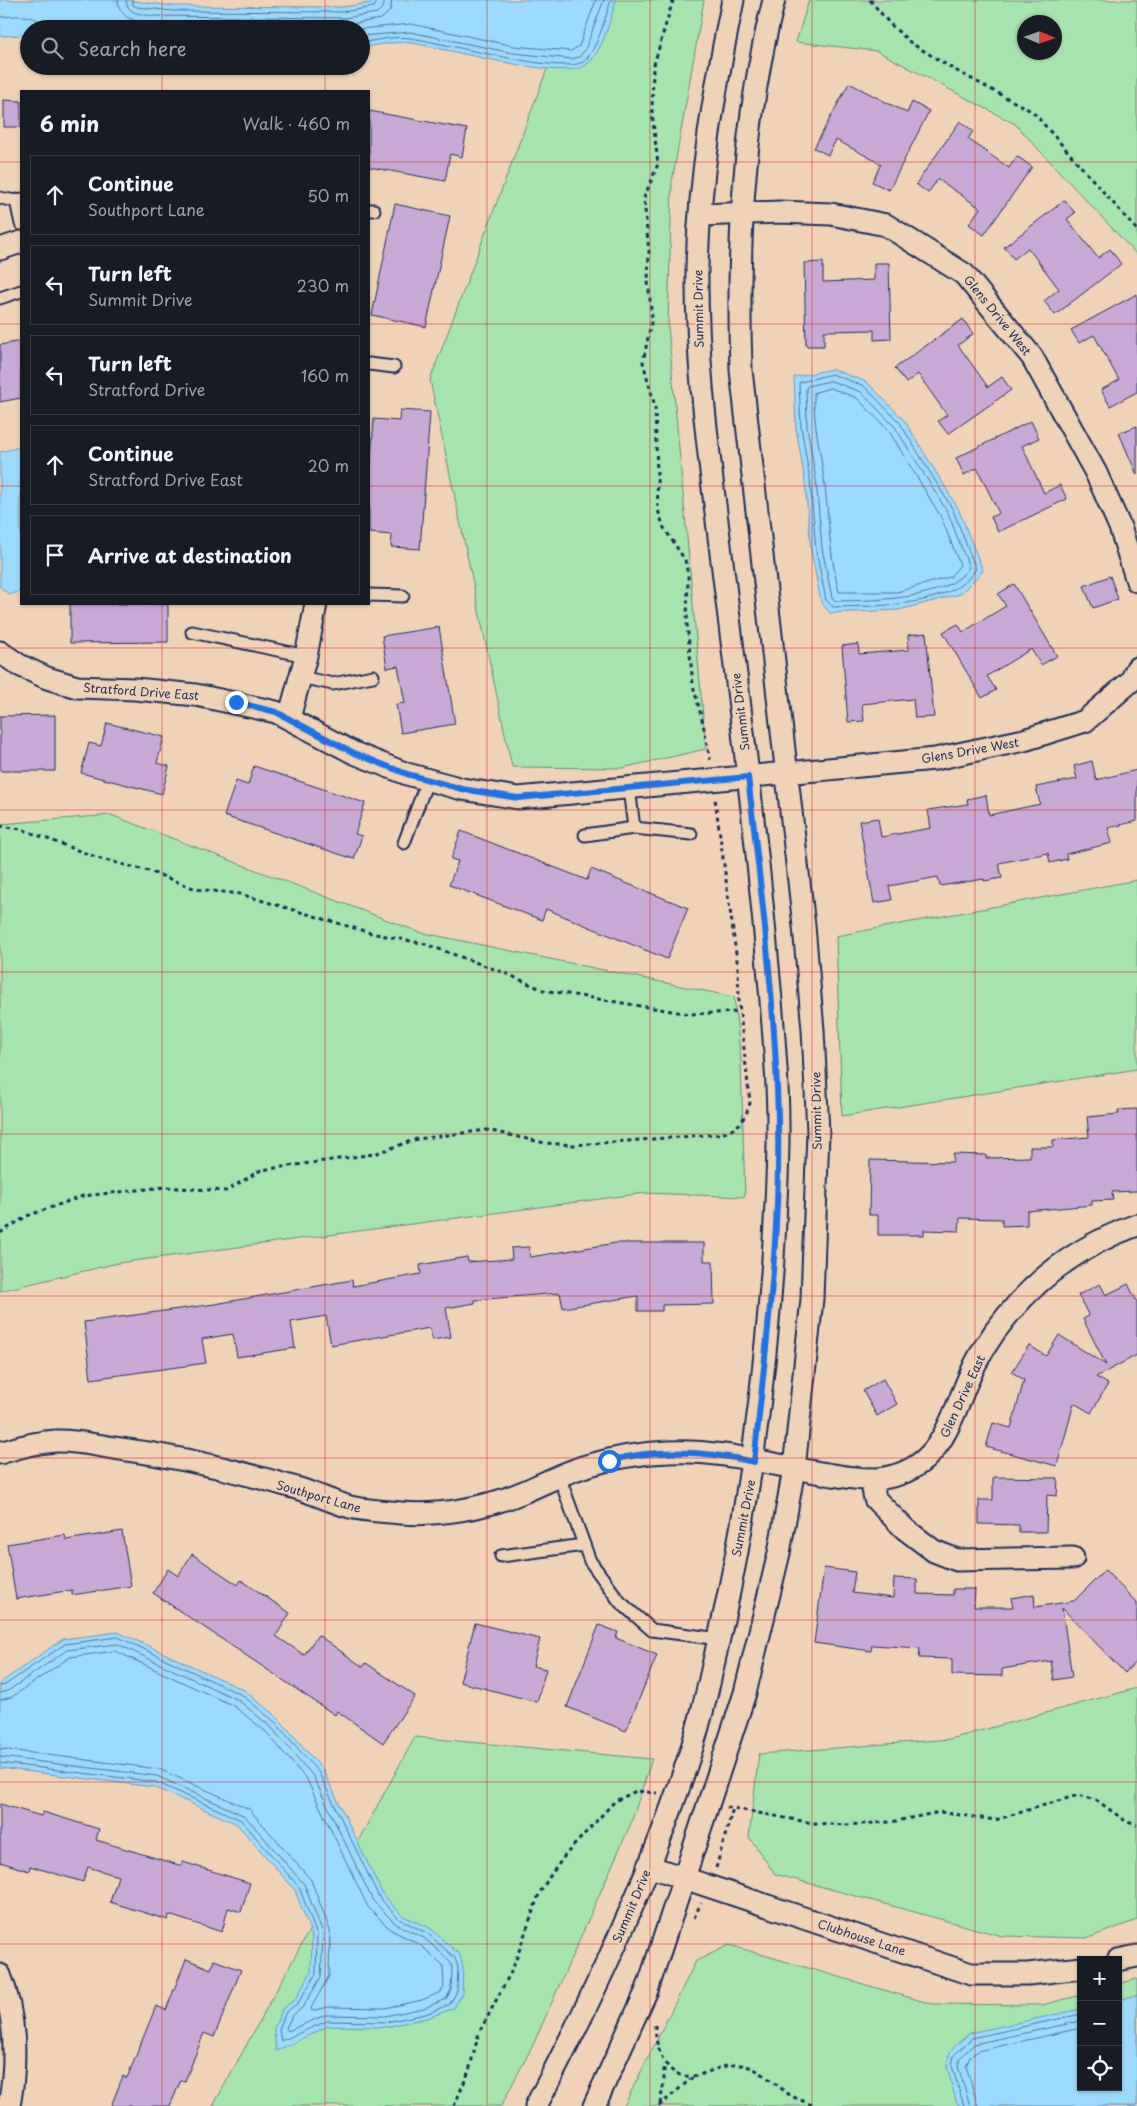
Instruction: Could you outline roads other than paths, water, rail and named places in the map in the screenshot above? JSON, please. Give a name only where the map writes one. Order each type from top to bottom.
[{"type":"street","name":"Summit Drive","points":[[536,2106],[580,2023],[648,1866],[690,1756],[719,1639],[754,1462],[767,1339],[777,1193],[777,1090],[762,900],[706,427],[698,343],[697,265],[705,164],[719,65],[732,0]]},
{"type":"street","name":"Summit Drive","points":[[594,2106],[647,1990],[710,1804],[745,1693],[779,1553],[794,1469],[812,1299],[818,1132],[813,1030],[806,945],[741,370],[738,287],[748,142],[760,56],[774,0]]},
{"type":"street","name":"Glens Drive West","points":[[701,215],[779,212],[831,214],[886,225],[964,274],[1032,357],[1096,472],[1120,527],[1137,581]]},
{"type":"street","points":[[0,249],[20,242]]},
{"type":"street","points":[[289,718],[306,656],[316,605]]},
{"type":"street","name":"Stratford Drive East","points":[[1,653],[47,678],[77,687],[135,689],[196,695],[276,712],[354,753],[428,780]]},
{"type":"street","name":"Glens Drive West","points":[[428,780],[462,789],[518,798],[935,759],[1024,740],[1085,721],[1131,680],[1137,668]]},
{"type":"street","name":"Glen Drive East","points":[[754,1462],[871,1480],[901,1474],[927,1457],[946,1435],[968,1378],[986,1346],[1006,1316],[1031,1289],[1058,1266],[1089,1246],[1137,1226]]},
{"type":"street","name":"Southport Lane","points":[[0,1453],[22,1446],[56,1441],[144,1452],[217,1467],[298,1489],[351,1507],[407,1514],[435,1513],[477,1507],[518,1495],[586,1466],[627,1456],[669,1452],[726,1456],[754,1462]]},
{"type":"street","points":[[871,1480],[875,1499],[905,1529],[934,1551],[957,1560],[1073,1558]]},
{"type":"street","name":"Clubhouse Lane","points":[[648,1866],[971,1974],[1028,1974],[1077,1968]]},
{"type":"street","points":[[1122,1959],[1137,1956]]},
{"type":"street","points":[[0,1975],[11,2015],[14,2050],[13,2085],[9,2106]]},
{"type":"lane","points":[[0,198],[18,200],[20,216]]},
{"type":"lane","points":[[0,298],[20,291]]},
{"type":"lane","points":[[370,364],[394,367]]},
{"type":"lane","points":[[370,595],[403,596]]},
{"type":"lane","points":[[192,632],[306,656]]},
{"type":"lane","points":[[300,677],[333,684],[373,676]]},
{"type":"lane","points":[[404,843],[428,780]]},
{"type":"lane","points":[[630,788],[634,828]]},
{"type":"lane","points":[[585,835],[634,828],[691,834]]},
{"type":"lane","points":[[559,1476],[590,1561],[620,1602],[652,1630],[719,1639]]},
{"type":"lane","points":[[501,1556],[584,1544]]},
{"type":"water","points":[[0,0],[126,0],[173,6],[342,7],[390,0],[616,0],[605,35],[597,52],[586,65],[574,69],[530,67],[411,43],[392,43],[370,47],[370,20],[20,20],[20,35],[0,36]]},
{"type":"water","points":[[832,369],[867,382],[904,420],[958,508],[983,571],[960,594],[899,610],[830,613],[821,602],[811,550],[805,481],[796,428],[794,377]]},
{"type":"water","points":[[20,447],[20,591],[10,595],[0,587],[0,452]]},
{"type":"water","points":[[118,1632],[244,1690],[279,1719],[323,1770],[383,1895],[403,1916],[430,1928],[460,1955],[463,1967],[462,1993],[454,2008],[427,2018],[386,2027],[328,2026],[276,2051],[274,2028],[283,2008],[295,2000],[311,1972],[312,1936],[295,1890],[237,1824],[154,1787],[0,1768],[0,1683],[63,1639]]},
{"type":"water","points":[[1137,1995],[1137,2106],[960,2106],[956,2101],[947,2066],[949,2054],[970,2033],[1077,2010],[1077,2091],[1122,2091],[1122,1999]]}]
